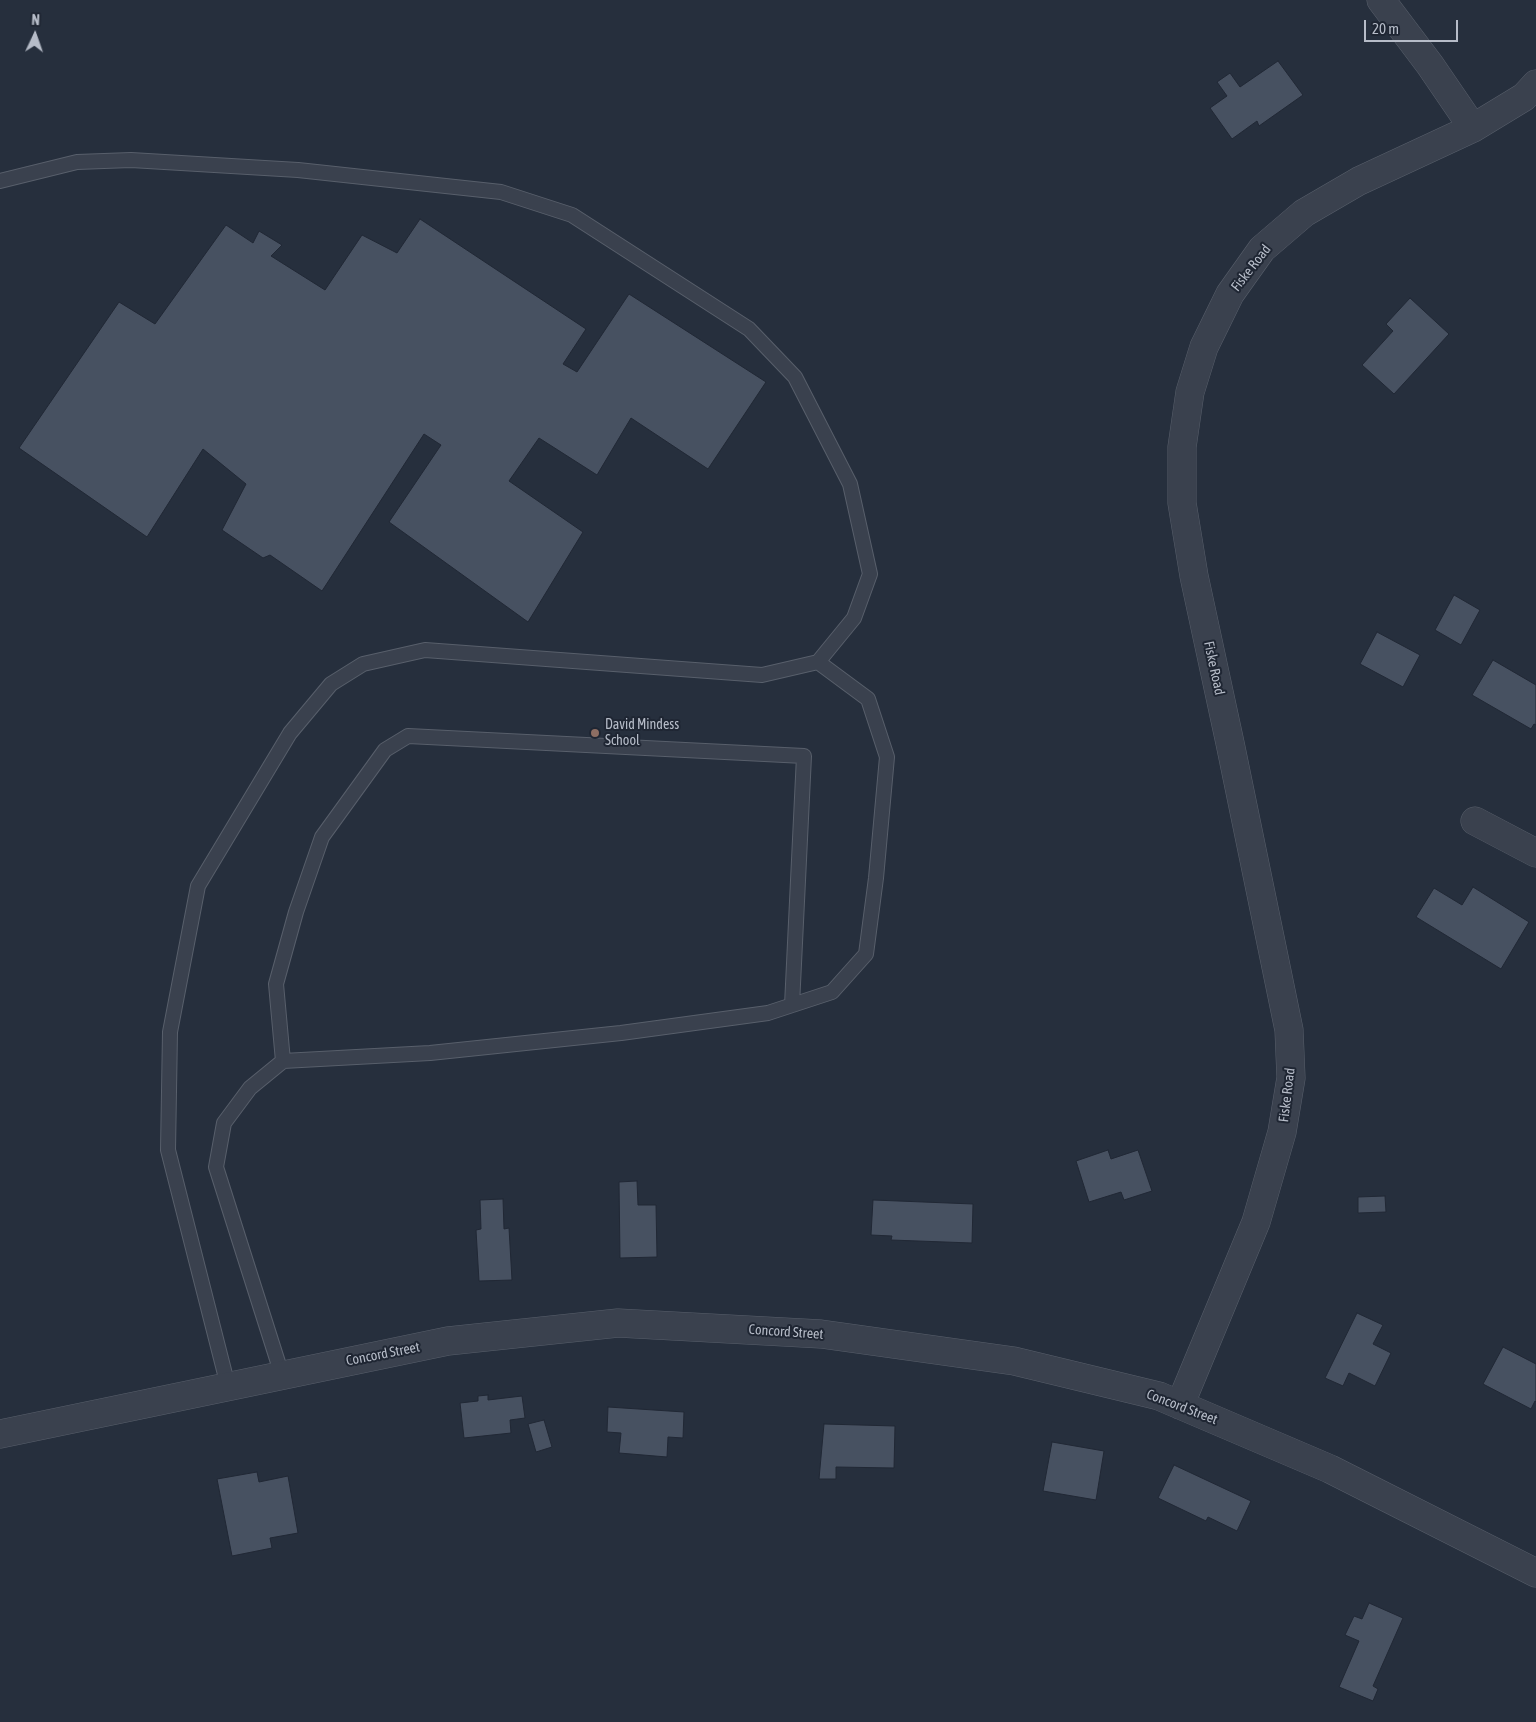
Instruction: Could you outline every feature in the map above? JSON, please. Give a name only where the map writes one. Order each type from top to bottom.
[{"type":"street","points":[[1380,0],[1430,65],[1473,128]]},
{"type":"street","name":"Fiske Road","points":[[1180,1405],[1256,1222],[1282,1132],[1291,1078],[1289,1030],[1194,576],[1182,503],[1182,447],[1190,392],[1204,348],[1230,294],[1262,249],[1304,213],[1359,181],[1473,128],[1524,97],[1536,84]]},
{"type":"street","points":[[1475,820],[1536,853]]},
{"type":"street","name":"Concord Street","points":[[0,1434],[448,1341],[618,1323],[821,1334],[1014,1361],[1160,1396],[1330,1469],[1536,1573]]},
{"type":"lane","points":[[0,181],[77,162],[130,160],[248,167],[298,170],[501,192],[572,215],[749,329],[795,377],[850,484],[870,574],[854,618],[818,662],[762,675],[425,650],[363,664],[331,684],[290,733],[198,886],[170,1032],[168,1150],[228,1386]]},
{"type":"lane","points":[[282,1374],[216,1167],[224,1123],[250,1088],[282,1061],[430,1053],[620,1033],[768,1013],[832,992],[866,954],[876,878],[887,757],[868,699],[818,662]]},
{"type":"lane","points":[[282,1061],[276,984],[296,912],[322,837],[385,750],[408,736],[804,756],[792,1005]]},
{"type":"building","points":[[1278,61],[1303,95],[1259,126],[1257,121],[1232,139],[1210,108],[1227,96],[1217,82],[1230,73],[1240,87]]},
{"type":"building","points":[[420,219],[586,329],[563,364],[577,372],[629,294],[766,382],[708,469],[631,418],[597,475],[539,438],[509,481],[583,532],[528,622],[389,522],[441,445],[424,434],[322,591],[270,555],[263,558],[222,530],[246,484],[203,449],[147,537],[19,448],[119,302],[155,324],[226,225],[253,243],[259,231],[282,245],[271,256],[325,290],[362,235],[397,253]]},
{"type":"building","points":[[1410,298],[1449,334],[1394,394],[1362,365],[1393,331],[1386,324]]},
{"type":"building","points":[[1454,595],[1480,610],[1461,645],[1435,630]]},
{"type":"building","points":[[1377,632],[1420,655],[1403,687],[1360,664]]},
{"type":"building","points":[[1493,660],[1536,685],[1536,725],[1534,724],[1531,729],[1472,695]]},
{"type":"building","points":[[1473,887],[1529,922],[1501,969],[1416,917],[1434,888],[1462,905]]},
{"type":"building","points":[[1108,1150],[1111,1159],[1138,1150],[1152,1191],[1124,1200],[1121,1192],[1089,1202],[1076,1161]]},
{"type":"building","points":[[637,1181],[638,1205],[656,1205],[657,1257],[620,1258],[619,1182]]},
{"type":"building","points":[[1385,1196],[1386,1212],[1358,1213],[1358,1197]]},
{"type":"building","points":[[503,1199],[504,1229],[509,1228],[512,1280],[479,1281],[476,1230],[481,1229],[480,1200]]},
{"type":"building","points":[[873,1200],[973,1204],[972,1243],[891,1240],[892,1236],[871,1235]]},
{"type":"building","points":[[1357,1313],[1383,1325],[1373,1344],[1391,1353],[1375,1386],[1349,1373],[1343,1386],[1325,1378]]},
{"type":"building","points":[[1503,1347],[1536,1364],[1536,1402],[1531,1409],[1483,1384]]},
{"type":"building","points":[[488,1395],[488,1400],[522,1396],[525,1418],[510,1420],[511,1433],[464,1438],[460,1403],[478,1401],[478,1396]]},
{"type":"building","points":[[608,1407],[684,1412],[683,1438],[668,1437],[667,1457],[619,1453],[621,1433],[607,1432]]},
{"type":"building","points":[[544,1420],[552,1447],[536,1452],[528,1424]]},
{"type":"building","points":[[824,1424],[895,1426],[894,1468],[836,1467],[836,1479],[819,1479]]},
{"type":"building","points":[[1052,1442],[1104,1451],[1096,1500],[1043,1491]]},
{"type":"building","points":[[1174,1465],[1251,1501],[1237,1531],[1208,1517],[1206,1521],[1158,1498]]},
{"type":"building","points":[[257,1472],[259,1482],[288,1476],[298,1533],[270,1538],[272,1548],[232,1556],[217,1479]]},
{"type":"building","points":[[1369,1603],[1403,1618],[1373,1686],[1378,1689],[1373,1701],[1339,1687],[1359,1641],[1345,1635],[1354,1616],[1362,1619]]},
{"type":"place","name":"David Mindess School","points":[[595,733]]}]
